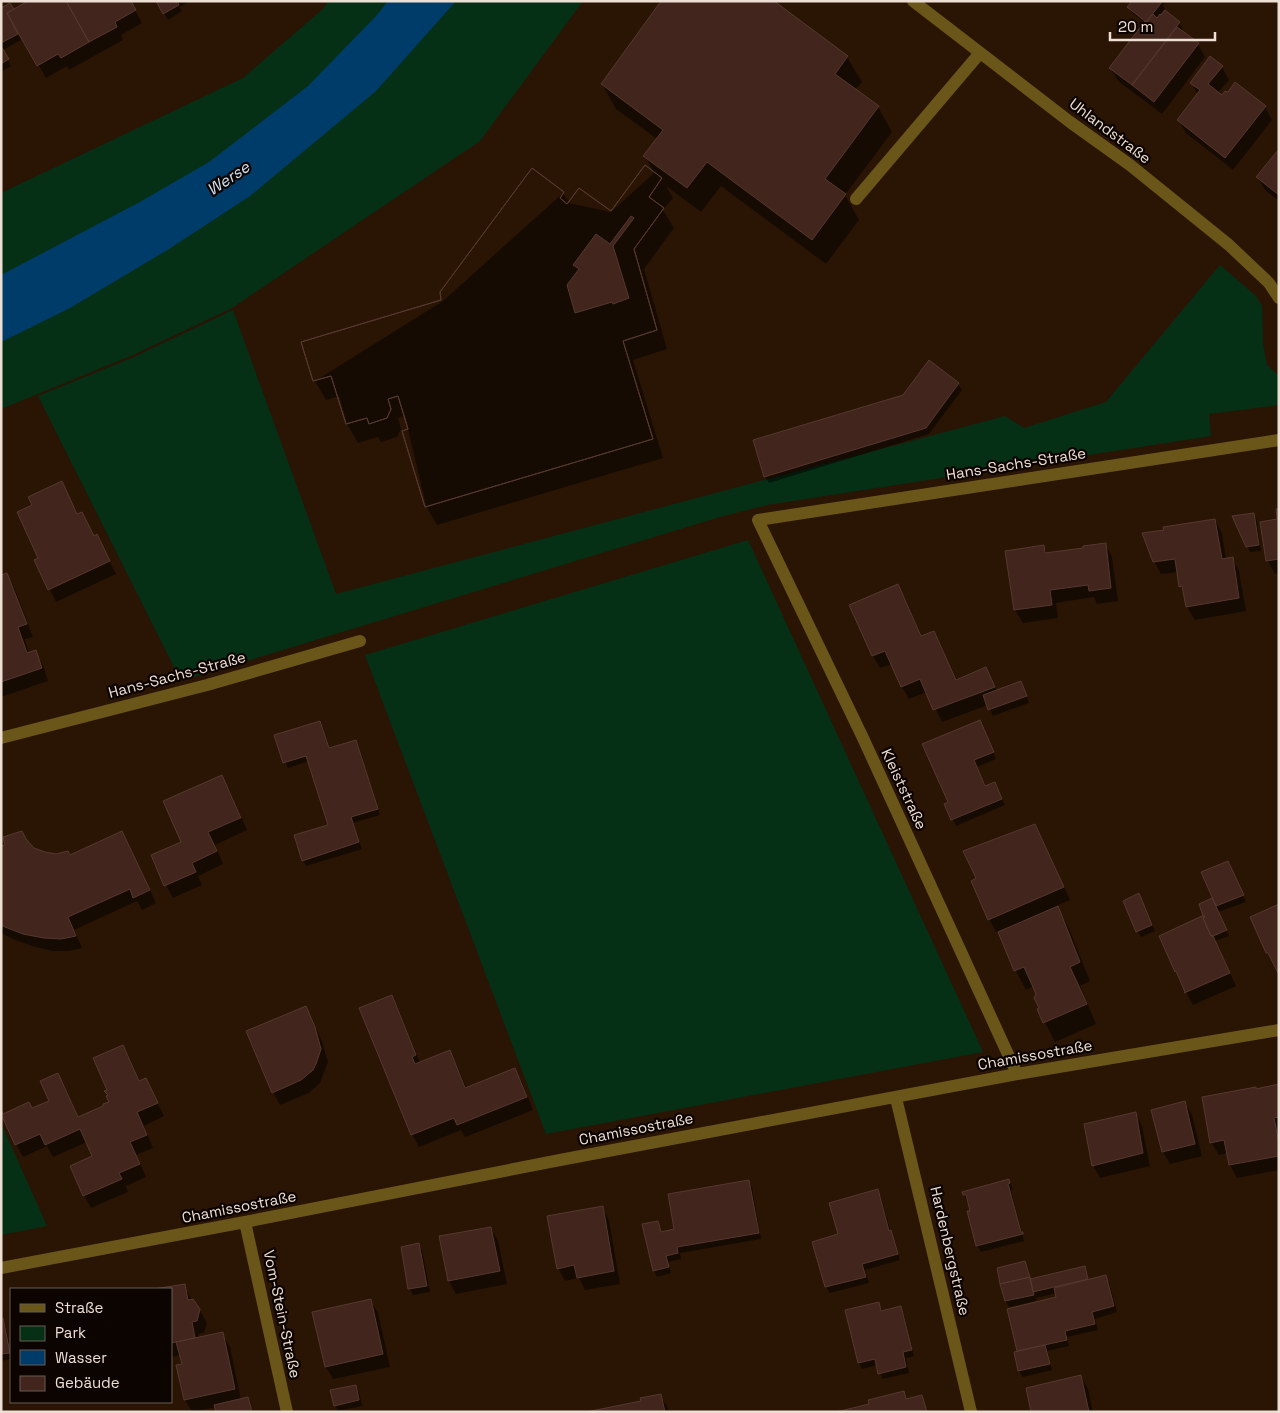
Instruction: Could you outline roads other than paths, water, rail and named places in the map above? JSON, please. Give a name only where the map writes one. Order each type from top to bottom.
[{"type":"street","name":"Uhlandstraße","points":[[913,1],[1070,122],[1130,165],[1229,245],[1269,283],[1279,298]]},
{"type":"street","points":[[856,200],[980,53]]},
{"type":"street","name":"Hans-Sachs-Straße","points":[[758,520],[1279,440]]},
{"type":"street","name":"Kleiststraße","points":[[758,520],[863,738],[1017,1074]]},
{"type":"street","name":"Hans-Sachs-Straße","points":[[1,738],[207,685],[360,641]]},
{"type":"street","name":"Chamissostraße","points":[[1,1268],[1017,1074],[1279,1030]]},
{"type":"street","name":"Hardenbergstraße","points":[[896,1098],[971,1412]]},
{"type":"street","name":"Vom-Stein-Straße","points":[[245,1222],[287,1412]]},
{"type":"water","name":"Werse","points":[[388,1],[456,1],[376,91],[250,196],[169,249],[70,308],[1,342],[1,275],[138,203],[209,162],[308,86],[377,15]]}]
